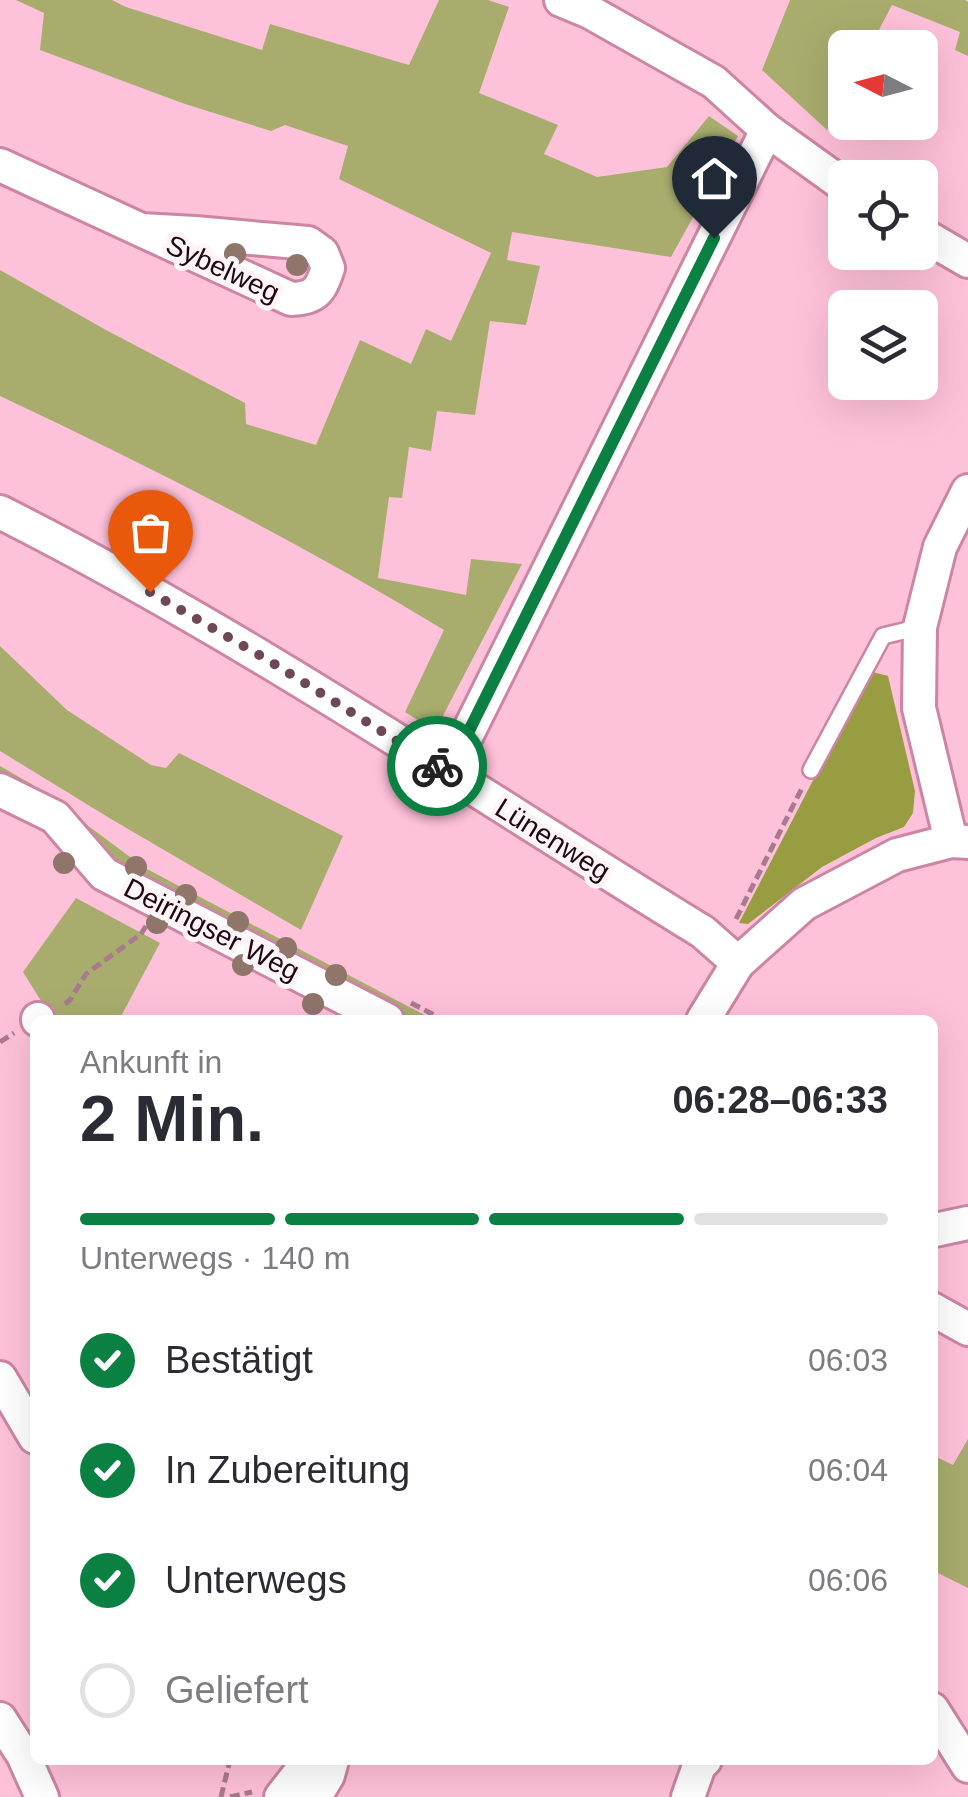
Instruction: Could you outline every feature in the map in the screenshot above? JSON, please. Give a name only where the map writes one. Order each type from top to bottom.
[{"type":"street","points":[[562,0],[714,82],[768,130],[828,174]]},
{"type":"street","points":[[448,773],[768,130]]},
{"type":"street","name":"Sybelweg","points":[[0,165],[291,300],[308,298],[321,288],[328,268],[322,254],[308,243],[141,230]]},
{"type":"street","points":[[938,244],[968,261]]},
{"type":"street","points":[[707,1015],[738,962],[804,904],[897,854],[959,842],[919,708],[920,627],[940,548],[968,491]]},
{"type":"street","name":"Lünenweg","points":[[0,512],[91,558],[268,660],[703,932],[738,962]]},
{"type":"street","name":"Deiringser Weg","points":[[0,790],[54,818],[104,874],[377,1015]]},
{"type":"street","points":[[938,1229],[968,1223]]},
{"type":"street","points":[[938,1312],[968,1329]]},
{"type":"street","points":[[0,1378],[30,1429]]},
{"type":"street","points":[[938,1718],[968,1766]]},
{"type":"street","points":[[0,1719],[24,1755],[42,1797]]},
{"type":"street","points":[[281,1797],[306,1765]]},
{"type":"street","points":[[315,1797],[331,1765]]},
{"type":"street","points":[[688,1797],[701,1765]]},
{"type":"lane","points":[[811,770],[883,636],[920,627]]},
{"type":"path","points":[[738,962],[736,917],[811,770]]},
{"type":"path","points":[[46,1015],[70,1000],[86,974],[140,934],[166,905]]},
{"type":"path","points":[[220,1797],[229,1765]]},
{"type":"green space","points":[[16,0],[112,0],[262,50],[270,24],[409,65],[439,0],[488,0],[509,7],[479,93],[558,125],[544,154],[597,177],[667,167],[709,116],[738,136],[671,257],[512,232],[507,260],[540,266],[526,325],[490,321],[475,415],[437,411],[431,451],[409,447],[402,498],[389,497],[378,578],[466,595],[471,559],[522,564],[435,731],[405,712],[444,630],[225,507],[0,396],[0,270],[245,403],[246,424],[316,445],[360,340],[411,364],[426,329],[451,341],[491,253],[339,179],[348,146],[285,125],[271,131],[182,103],[40,50],[44,13]]},
{"type":"green space","points":[[790,0],[968,2],[968,56],[955,50],[960,32],[892,5],[879,30],[828,30],[827,130],[762,70]]},
{"type":"green space","points":[[0,646],[67,710],[151,765],[166,768],[179,753],[343,836],[301,930],[0,751]]},
{"type":"green space","points":[[873,672],[888,676],[915,791],[913,813],[904,827],[822,867],[748,924],[739,923],[864,682]]},
{"type":"green space","points":[[0,766],[33,785],[145,868],[424,1015],[404,1015],[160,886],[104,853],[36,792],[0,773]]},
{"type":"green space","points":[[76,898],[160,943],[122,1015],[50,1015],[23,972]]},
{"type":"green space","points":[[968,1439],[968,1588],[938,1573],[938,1458],[953,1465]]},
{"type":"way so far","points":[[150,592],[268,660],[437,766]]},
{"type":"route","points":[[437,766],[448,773],[714,238]]}]
